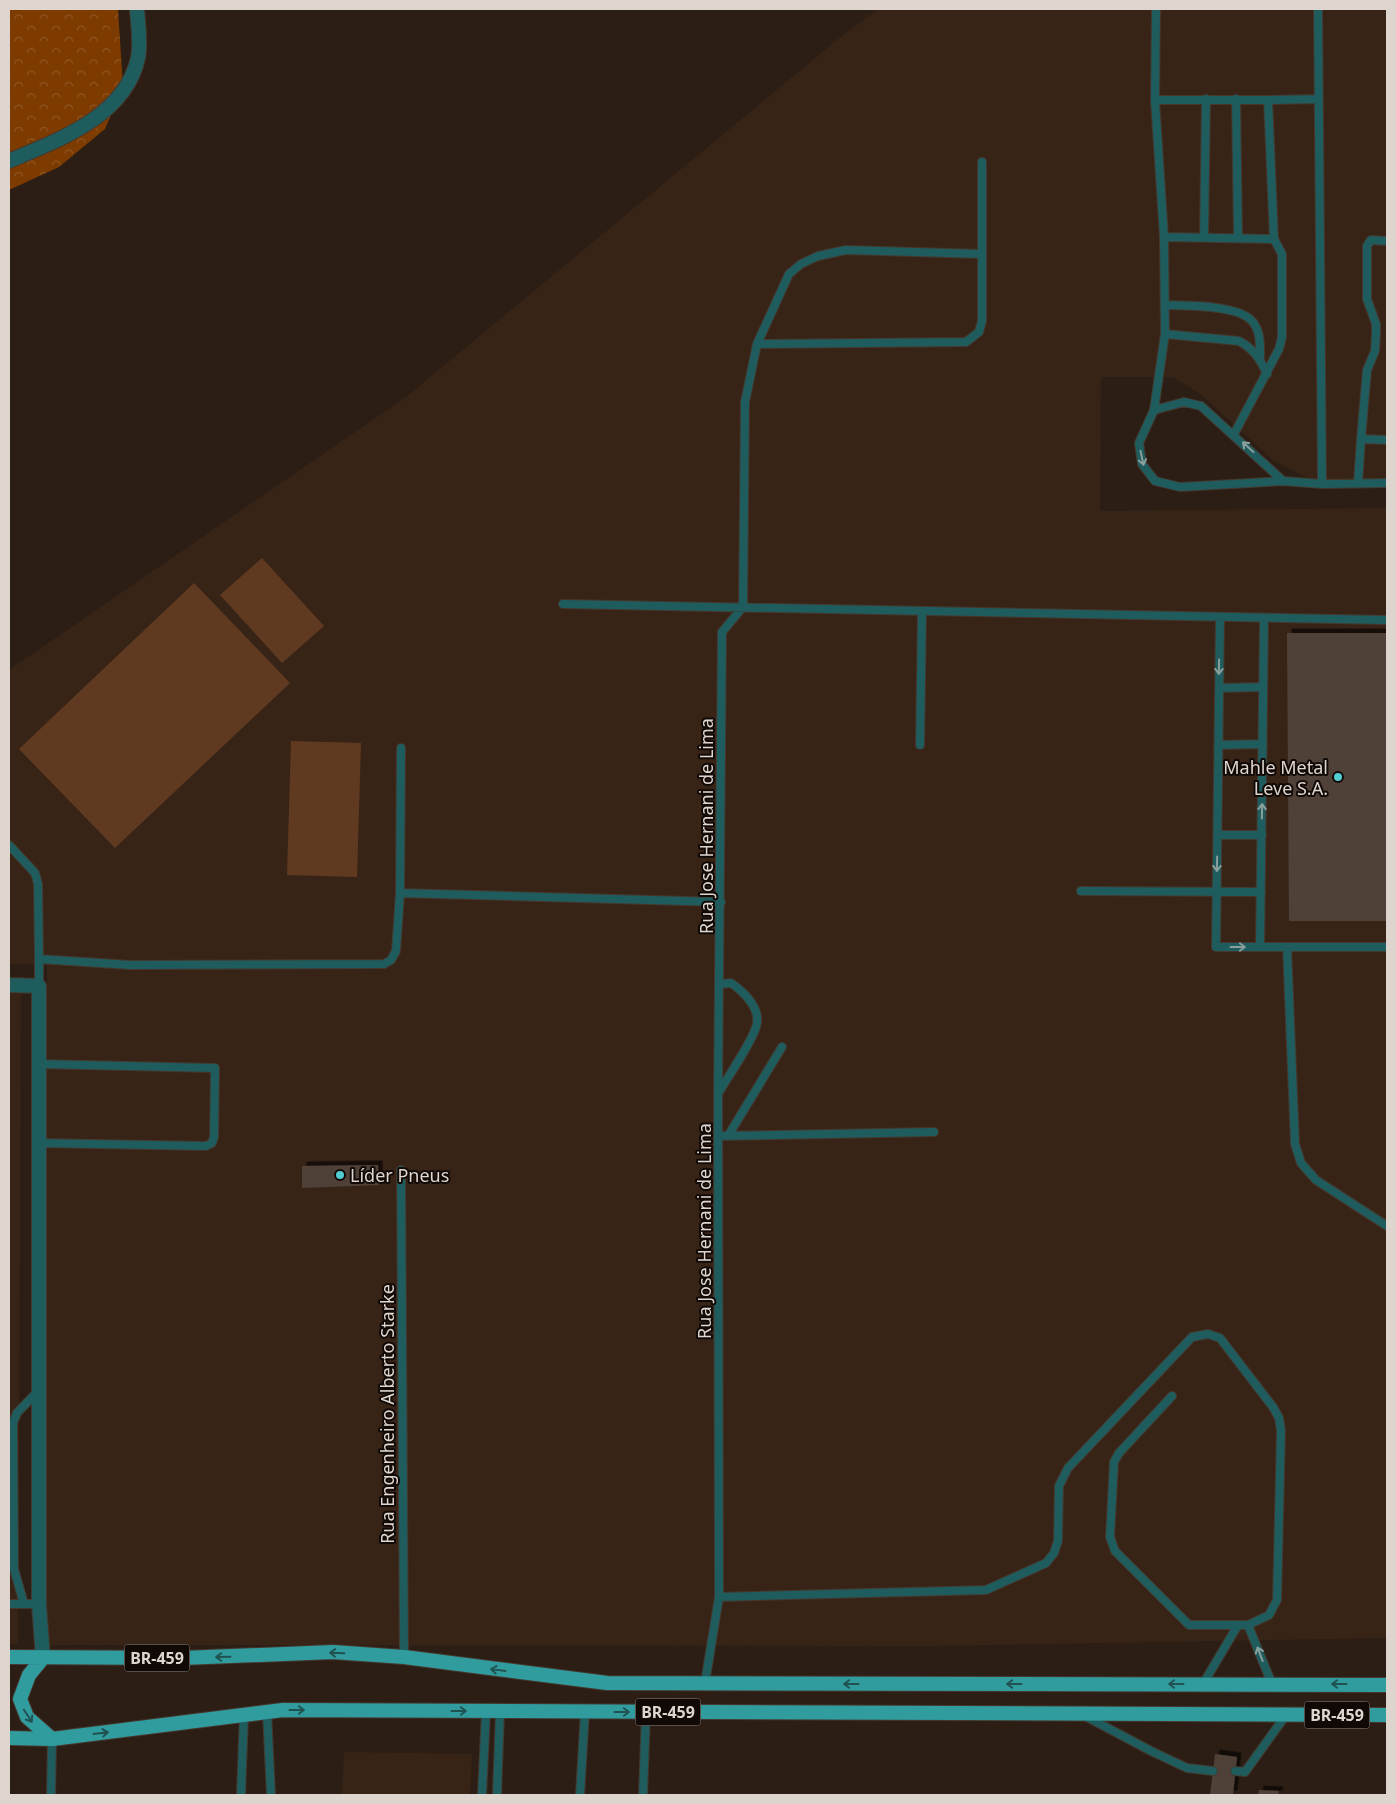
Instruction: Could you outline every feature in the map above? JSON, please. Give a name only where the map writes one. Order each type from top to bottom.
[{"type":"highway","name":"BR-459","points":[[9,1657],[182,1658],[333,1652],[404,1657],[599,1682],[1387,1684]]},
{"type":"highway","points":[[43,1658],[29,1675],[20,1699],[27,1717],[52,1740]]},
{"type":"highway","name":"BR-459","points":[[9,1738],[52,1740],[267,1712],[585,1711],[1387,1715]]},
{"type":"street","points":[[9,161],[61,139],[107,109],[129,85],[138,57],[137,9]]},
{"type":"street","points":[[9,985],[39,986],[39,1604],[43,1658]]},
{"type":"lane","points":[[1156,9],[1155,100],[1167,305],[1165,334],[1154,410],[1139,443],[1142,464],[1155,481],[1180,487],[1283,480],[1322,484],[1387,483]]},
{"type":"lane","points":[[1318,9],[1322,484]]},
{"type":"lane","points":[[1204,237],[1206,99]]},
{"type":"lane","points":[[1155,100],[1318,99]]},
{"type":"lane","points":[[1236,100],[1238,238]]},
{"type":"lane","points":[[1234,434],[1280,349],[1282,337],[1282,254],[1274,239],[1268,100]]},
{"type":"lane","points":[[757,344],[966,342],[980,332],[982,321],[982,162]]},
{"type":"lane","points":[[1164,237],[1274,239]]},
{"type":"lane","points":[[1358,483],[1367,370],[1374,351],[1376,333],[1376,324],[1367,300],[1367,246],[1371,240],[1387,241]]},
{"type":"lane","points":[[743,607],[745,402],[757,344],[789,274],[801,264],[818,256],[846,250],[982,254]]},
{"type":"lane","points":[[1167,305],[1238,312],[1252,320],[1258,332],[1261,342],[1260,357]]},
{"type":"lane","points":[[1165,334],[1239,341],[1250,347],[1260,357],[1267,374]]},
{"type":"lane","points":[[1154,410],[1184,402],[1200,406],[1234,434],[1283,480]]},
{"type":"lane","points":[[1361,439],[1387,440]]},
{"type":"lane","points":[[563,604],[743,607],[922,613],[1387,620]]},
{"type":"lane","name":"Rua Jose Hernani de Lima","points":[[705,1683],[719,1597],[718,1094],[722,632],[743,607]]},
{"type":"lane","points":[[920,745],[922,613]]},
{"type":"lane","points":[[1220,618],[1216,947],[1387,948]]},
{"type":"lane","points":[[1260,947],[1264,619]]},
{"type":"lane","points":[[1219,688],[1264,687]]},
{"type":"lane","points":[[1218,745],[1263,744]]},
{"type":"lane","points":[[39,959],[130,965],[384,964],[391,960],[396,951],[400,893],[401,748]]},
{"type":"lane","points":[[1218,835],[1262,835]]},
{"type":"lane","points":[[9,845],[35,872],[38,884],[39,986]]},
{"type":"lane","points":[[1081,891],[1261,892]]},
{"type":"lane","points":[[400,893],[721,902]]},
{"type":"lane","points":[[1287,947],[1295,1144],[1301,1164],[1316,1180],[1387,1226]]},
{"type":"lane","points":[[718,1094],[757,1026],[754,1006],[744,992],[731,983],[720,984]]},
{"type":"lane","points":[[728,1136],[782,1047]]},
{"type":"lane","points":[[39,1064],[215,1068],[214,1137],[212,1143],[206,1146],[39,1143]]},
{"type":"lane","points":[[719,1136],[934,1132]]},
{"type":"lane","name":"Rua Engenheiro Alberto Starke","points":[[401,1170],[404,1657]]},
{"type":"lane","points":[[719,1597],[986,1590],[1046,1563],[1054,1553],[1058,1540],[1059,1486],[1068,1468],[1192,1337],[1208,1334],[1220,1338],[1274,1407],[1280,1418],[1277,1600],[1269,1615],[1248,1625],[1189,1625],[1115,1551],[1110,1537],[1114,1462],[1118,1453],[1172,1396]]},
{"type":"lane","points":[[24,1604],[14,1569],[13,1423],[16,1413],[40,1389]]},
{"type":"lane","points":[[9,1604],[39,1604]]},
{"type":"lane","points":[[1203,1684],[1238,1625]]},
{"type":"lane","points":[[1248,1625],[1272,1684]]},
{"type":"lane","points":[[482,1795],[486,1711]]},
{"type":"lane","points":[[497,1795],[500,1711]]},
{"type":"lane","points":[[580,1795],[585,1711]]},
{"type":"lane","points":[[267,1712],[271,1795]]},
{"type":"lane","points":[[643,1795],[646,1712]]},
{"type":"lane","points":[[241,1795],[244,1714]]},
{"type":"lane","points":[[1081,1714],[1151,1752],[1187,1768],[1213,1771]]},
{"type":"lane","points":[[1235,1772],[1245,1772],[1286,1715]]},
{"type":"lane","points":[[51,1795],[52,1740]]},
{"type":"shaded area","points":[[879,9],[1387,9],[1387,480],[1322,484],[1275,462],[1199,393],[1173,377],[1101,377],[1100,511],[1387,508],[1387,1638],[930,1646],[46,1645],[47,965],[9,964],[9,670],[406,397],[843,35]]},
{"type":"shaded area","points":[[262,558],[324,626],[282,663],[220,595]]},
{"type":"shaded area","points":[[194,583],[290,683],[115,848],[19,749]]},
{"type":"shaded area","points":[[291,741],[361,743],[357,877],[287,875]]},
{"type":"shaded area","points":[[9,992],[21,992],[18,1644],[9,1644]]},
{"type":"shaded area","points":[[344,1752],[472,1754],[470,1795],[342,1795]]},
{"type":"green space","points":[[9,9],[118,9],[123,87],[105,129],[59,167],[9,190]]},
{"type":"building","name":"Mahle Metal Leve S.A.","points":[[1287,633],[1387,633],[1387,921],[1289,921]]},
{"type":"building","name":"Líder Pneus","points":[[378,1165],[379,1185],[302,1188],[302,1166]]},
{"type":"building","points":[[1215,1754],[1237,1757],[1233,1795],[1210,1795]]},
{"type":"building","points":[[1259,1790],[1279,1791],[1278,1795],[1258,1795]]},
{"type":"place","name":"Mahle Metal Leve S.A.","points":[[1338,777]]},
{"type":"place","name":"Líder Pneus","points":[[340,1175]]}]
